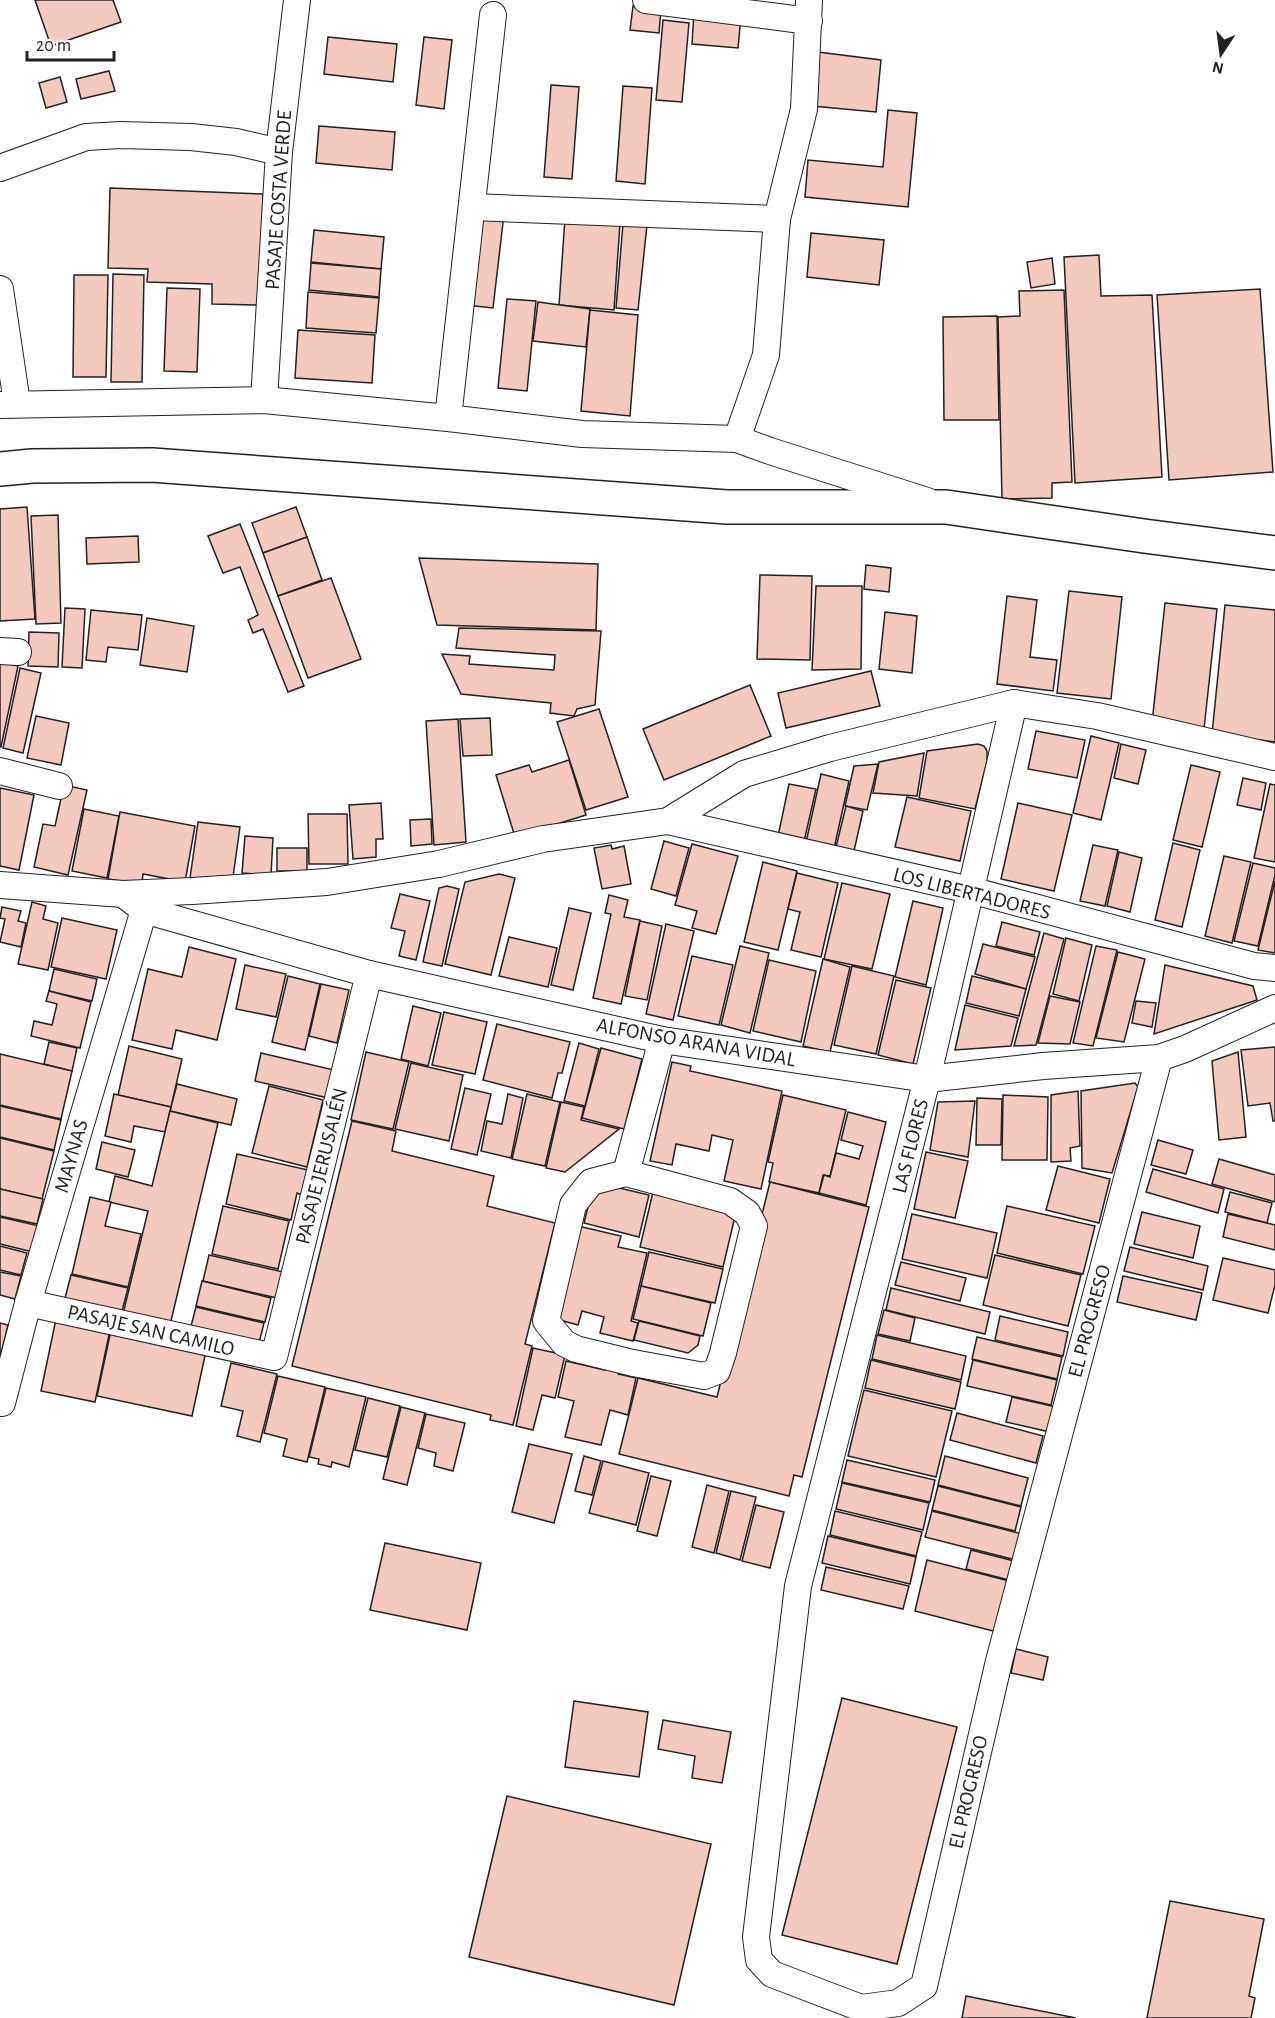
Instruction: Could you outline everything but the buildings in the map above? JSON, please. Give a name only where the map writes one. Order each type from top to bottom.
[{"type":"highway","points":[[0,469],[32,466],[152,465],[727,507],[946,507],[1275,553]]},
{"type":"street","name":"PASAJE COSTA VERDE","points":[[264,400],[279,152],[297,0]]},
{"type":"street","points":[[646,0],[809,10],[804,109],[777,219],[766,355],[737,439]]},
{"type":"street","points":[[448,418],[493,15]]},
{"type":"street","points":[[0,168],[86,137],[121,135],[191,137],[236,142],[279,152]]},
{"type":"street","points":[[472,207],[777,219]]},
{"type":"street","points":[[0,289],[8,404],[264,400],[582,434],[737,439],[946,507]]},
{"type":"street","points":[[0,885],[123,894],[327,882],[439,864],[543,839],[668,821],[744,774],[830,748],[1014,703],[1097,716],[1275,757]]},
{"type":"street","name":"LAS FLORES","points":[[798,1586],[927,1079],[1014,703]]},
{"type":"street","points":[[0,771],[59,786]]},
{"type":"street","name":"LOS LIBERTADORES","points":[[668,821],[970,890],[1254,966],[1275,968]]},
{"type":"street","name":"ALFONSO ARANA VIDAL","points":[[123,894],[144,910],[369,974],[662,1040],[927,1079],[1043,1066],[1159,1058],[1185,1049],[1275,1008]]},
{"type":"street","name":"MAYNAS","points":[[2,1403],[28,1303],[144,910]]},
{"type":"street","name":"PASAJE JERUSALÉN","points":[[274,1357],[369,974]]},
{"type":"street","points":[[626,1173],[662,1040]]},
{"type":"street","name":"EL PROGRESO","points":[[798,1586],[756,1937],[759,1960],[772,1974],[861,2008],[898,2003],[924,1986],[999,1661],[1159,1058]]},
{"type":"street","points":[[626,1173],[730,1201],[747,1213],[754,1226],[717,1371],[704,1376],[633,1364],[576,1348],[564,1343],[546,1321],[573,1205],[591,1182],[626,1173]]},
{"type":"street","name":"PASAJE SAN CAMILO","points":[[28,1303],[274,1357]]}]
